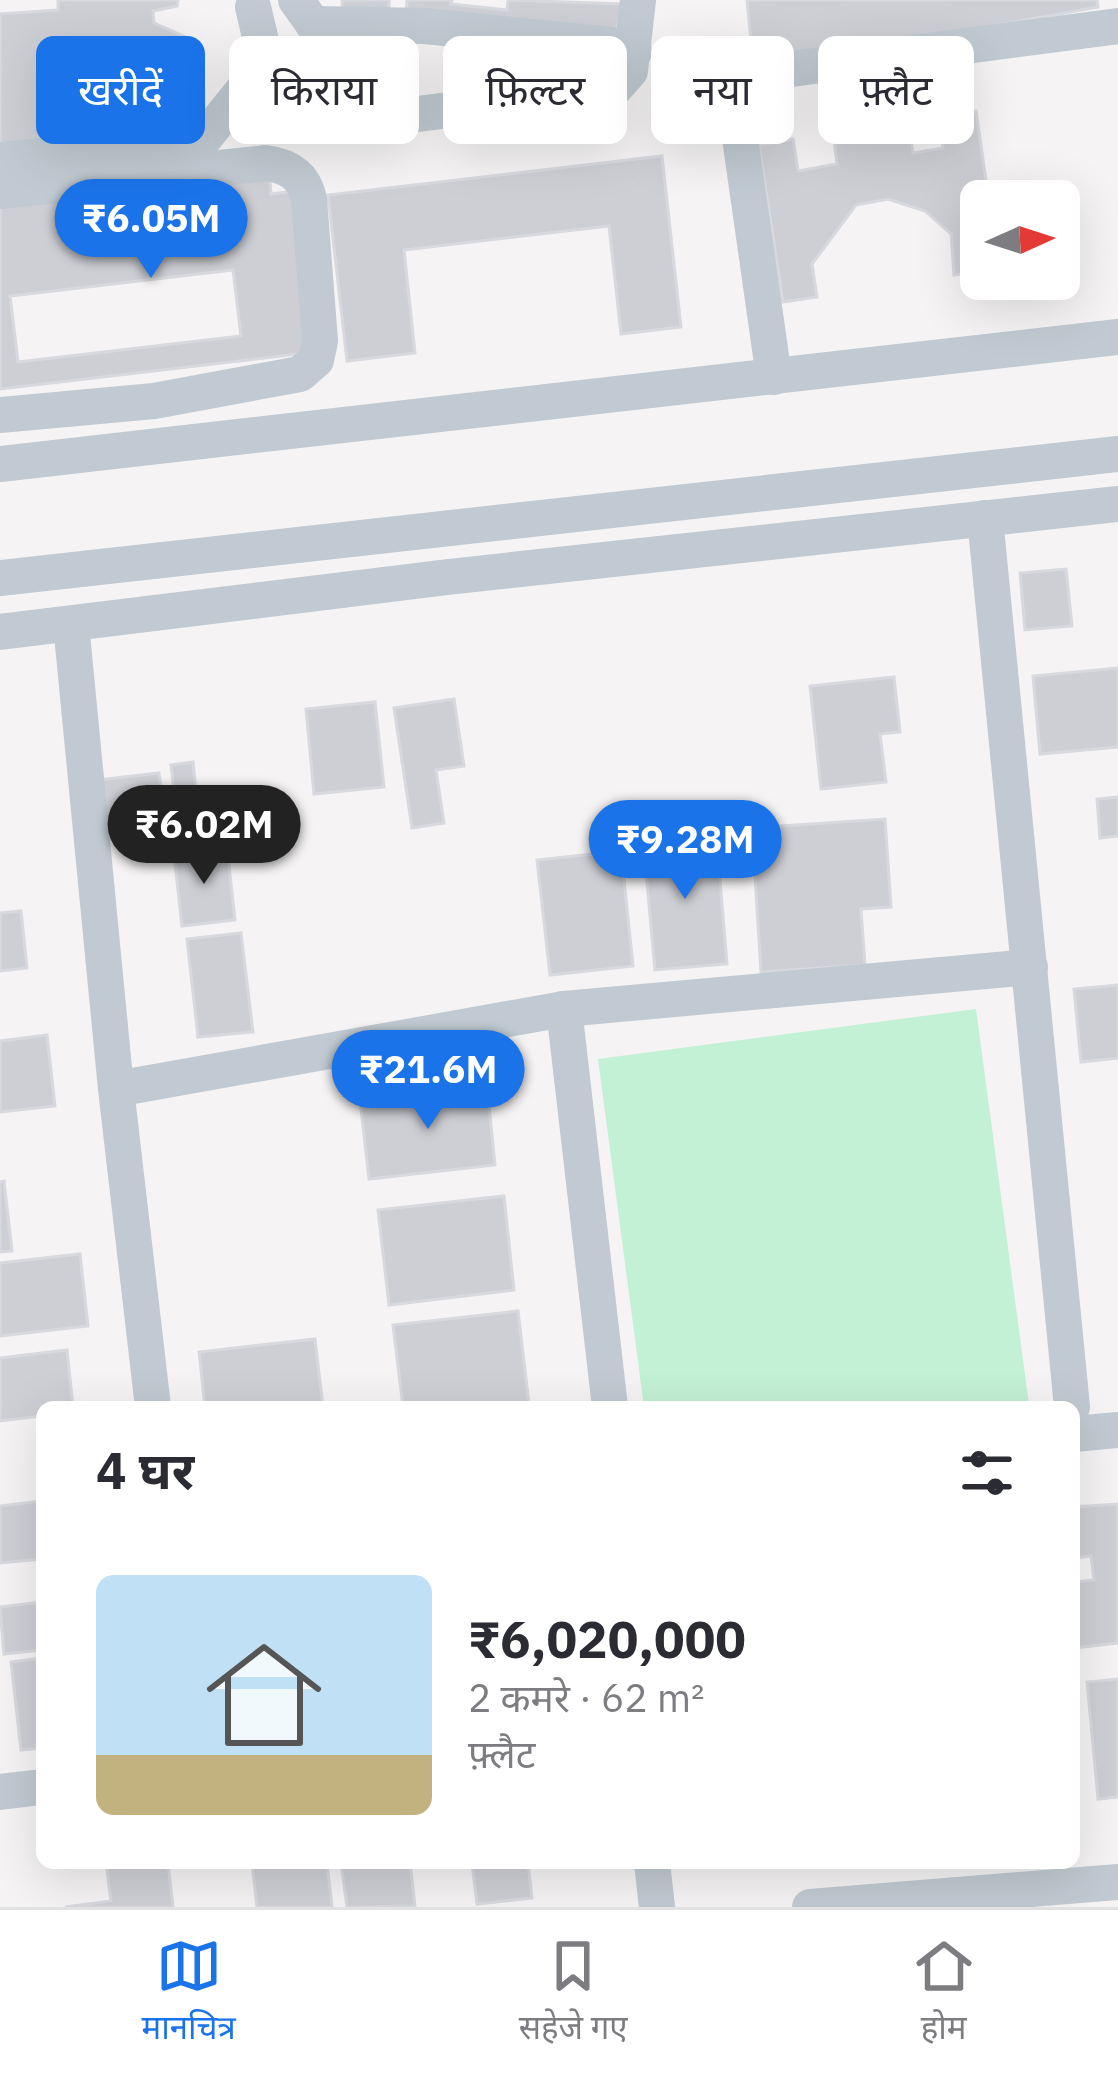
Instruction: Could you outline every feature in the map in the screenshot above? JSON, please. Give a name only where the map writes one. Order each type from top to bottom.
[{"type":"street","points":[[304,12],[342,64],[394,118],[614,89],[630,71],[638,0]]},
{"type":"street","points":[[0,160],[202,141],[266,62],[253,7]]},
{"type":"street","points":[[304,12],[611,45],[634,52]]},
{"type":"street","points":[[774,377],[733,89],[738,76],[1118,26]]},
{"type":"street","points":[[0,191],[266,163],[296,173],[306,186],[320,341],[316,360],[300,374],[154,401],[0,415]]},
{"type":"street","points":[[0,464],[1118,337]]},
{"type":"street","points":[[154,401],[156,446]]},
{"type":"street","points":[[0,578],[1118,454]]},
{"type":"street","points":[[0,632],[1118,504]]},
{"type":"street","points":[[985,518],[1071,1401]]},
{"type":"street","points":[[71,624],[116,1089],[152,1401]]},
{"type":"street","points":[[116,1089],[564,1009],[1030,967]]},
{"type":"street","points":[[564,1009],[609,1401]]},
{"type":"street","points":[[1080,1433],[1118,1430]]},
{"type":"street","points":[[0,1792],[36,1788]]},
{"type":"street","points":[[653,1869],[657,1907]]},
{"type":"street","points":[[810,1907],[1118,1882]]},
{"type":"green space","points":[[976,1009],[1028,1401],[643,1401],[598,1059]]},
{"type":"building","points":[[58,0],[178,0],[177,6],[153,11],[154,23],[183,36],[36,36],[36,144],[61,144],[61,148],[0,152],[0,14],[58,10]]},
{"type":"building","points":[[342,0],[389,0],[389,9],[343,15]]},
{"type":"building","points":[[407,0],[452,0],[451,4],[507,10],[508,0],[623,4],[615,36],[406,17]]},
{"type":"building","points":[[747,0],[1097,0],[1098,7],[937,36],[818,36],[818,57],[794,62],[794,36],[751,36]]},
{"type":"building","points":[[974,111],[986,180],[960,180],[960,274],[954,275],[951,234],[925,211],[888,199],[856,205],[812,264],[817,297],[783,302],[759,145],[794,144],[798,171],[837,164],[834,144],[912,144],[913,153],[943,148],[942,144],[974,144]]},
{"type":"building","points":[[662,156],[681,327],[621,334],[609,226],[404,250],[415,353],[347,361],[328,195]]},
{"type":"building","points":[[269,172],[271,194],[296,191],[315,352],[0,389],[0,204]],"holes":[[[233,270],[241,336],[18,362],[10,296]]]},
{"type":"building","points":[[1066,569],[1072,626],[1025,630],[1020,573]]},
{"type":"building","points":[[1118,668],[1118,747],[1040,754],[1033,676]]},
{"type":"building","points":[[894,677],[900,732],[880,734],[886,782],[821,789],[810,686]]},
{"type":"building","points":[[454,699],[464,766],[436,770],[444,823],[412,828],[394,708]]},
{"type":"building","points":[[375,702],[384,787],[314,794],[306,709]]},
{"type":"building","points":[[193,762],[200,830],[179,833],[171,765]]},
{"type":"building","points":[[159,773],[164,811],[93,819],[89,781]]},
{"type":"building","points":[[1118,797],[1118,836],[1100,838],[1097,799]]},
{"type":"building","points":[[885,819],[891,907],[861,909],[865,965],[761,972],[752,828]]},
{"type":"building","points":[[716,833],[727,964],[655,970],[643,840]]},
{"type":"building","points":[[227,848],[235,920],[182,926],[174,854]]},
{"type":"building","points":[[621,851],[633,966],[550,975],[537,860]]},
{"type":"building","points":[[21,911],[27,968],[0,971],[0,913]]},
{"type":"building","points":[[241,933],[253,1032],[198,1037],[187,939]]},
{"type":"building","points":[[1118,985],[1118,1058],[1081,1062],[1074,989]]},
{"type":"building","points":[[47,1035],[55,1106],[0,1112],[0,1041]]},
{"type":"building","points":[[487,1086],[495,1165],[369,1179],[360,1100]]},
{"type":"building","points":[[4,1181],[12,1251],[0,1252],[0,1182]]},
{"type":"building","points":[[504,1196],[514,1290],[389,1305],[378,1210]]},
{"type":"building","points":[[80,1254],[88,1326],[0,1336],[0,1263]]},
{"type":"building","points":[[518,1311],[529,1401],[402,1401],[393,1325]]},
{"type":"building","points":[[315,1339],[322,1401],[204,1401],[199,1352]]},
{"type":"building","points":[[67,1350],[72,1401],[36,1401],[36,1417],[0,1421],[0,1358]]},
{"type":"building","points":[[36,1502],[36,1560],[0,1563],[0,1506]]},
{"type":"building","points":[[1118,1504],[1118,1643],[1080,1647],[1080,1581],[1094,1580],[1091,1556],[1080,1557],[1080,1507]]},
{"type":"building","points":[[36,1603],[36,1651],[4,1654],[0,1607]]},
{"type":"building","points":[[36,1659],[36,1749],[21,1750],[11,1662]]},
{"type":"building","points":[[1118,1679],[1118,1797],[1098,1799],[1087,1682]]},
{"type":"building","points":[[107,1869],[169,1869],[173,1907],[65,1907],[111,1901]]},
{"type":"building","points":[[253,1869],[328,1869],[332,1907],[257,1907]]},
{"type":"building","points":[[342,1869],[411,1869],[415,1906],[347,1907]]},
{"type":"building","points":[[473,1869],[529,1869],[532,1898],[477,1904]]}]
